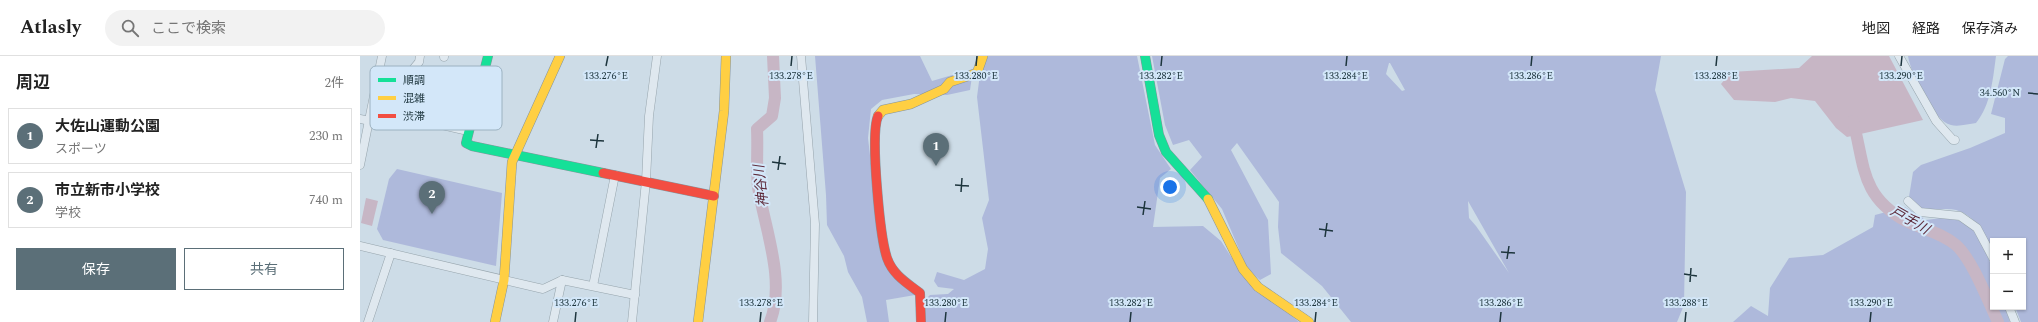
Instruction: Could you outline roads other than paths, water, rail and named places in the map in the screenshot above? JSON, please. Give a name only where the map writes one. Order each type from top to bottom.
[{"type":"street","points":[[381,66],[382,56]]},
{"type":"street","points":[[415,66],[419,62],[420,56]]},
{"type":"street","points":[[485,66],[488,56]]},
{"type":"street","points":[[494,322],[504,280],[512,162],[560,56]]},
{"type":"street","points":[[632,322],[646,181],[649,116],[657,56]]},
{"type":"street","points":[[698,322],[724,111],[726,56]]},
{"type":"street","points":[[801,56],[815,224],[813,322]]},
{"type":"street","points":[[921,322],[920,293],[896,275],[886,258],[878,202],[875,144],[877,117],[884,110],[911,104],[944,89],[950,82],[977,73],[983,56]]},
{"type":"street","points":[[1145,56],[1159,135],[1166,152],[1205,195],[1217,215],[1243,268],[1258,287],[1309,322]]},
{"type":"street","points":[[1899,56],[1936,121],[1954,140],[1956,140]]},
{"type":"street","points":[[360,119],[370,121],[360,165]]},
{"type":"street","points":[[464,130],[468,131],[466,143],[714,196]]},
{"type":"street","points":[[593,286],[615,175]]},
{"type":"street","points":[[1908,201],[1920,212],[1960,216],[1978,228],[1990,252]]},
{"type":"street","points":[[360,246],[543,289],[562,280],[635,295]]},
{"type":"street","points":[[368,322],[391,253]]},
{"type":"street","points":[[553,322],[562,280]]},
{"type":"street","points":[[2010,310],[2015,322]]},
{"type":"waterway","name":"神谷川","points":[[770,322],[776,290],[775,272],[773,255],[758,187],[757,129],[772,116],[775,98],[773,56]]},
{"type":"waterway","name":"戸手川","points":[[1853,121],[1863,165],[1872,190],[1880,201],[1891,211],[1906,221],[1938,234],[1956,245],[1962,251],[1974,270],[1998,322]]},
{"type":"place","name":"大佐山運動公園","points":[[936,166]]},
{"type":"place","name":"市立新市小学校","points":[[432,214]]}]
